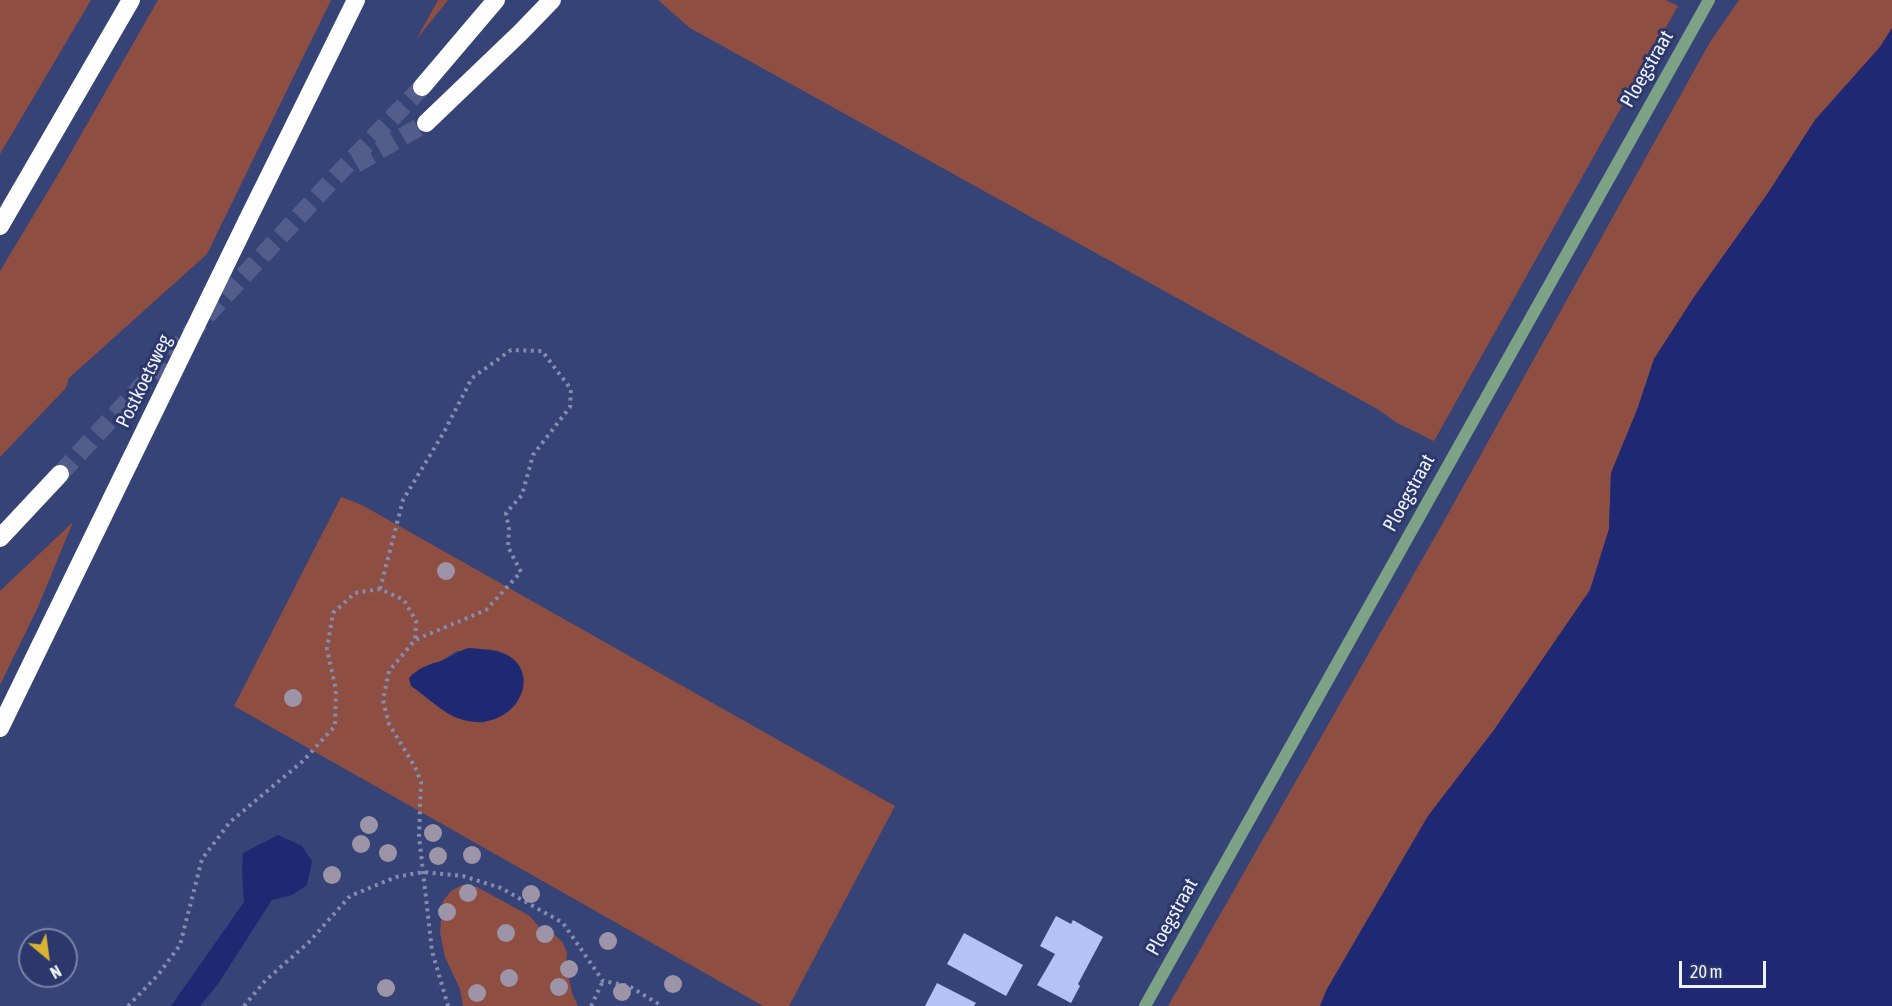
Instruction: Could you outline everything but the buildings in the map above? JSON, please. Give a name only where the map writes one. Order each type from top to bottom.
[{"type":"highway","points":[[0,226],[130,0]]},
{"type":"highway","name":"Postkoetsweg","points":[[0,728],[356,0]]},
{"type":"highway","name":"Postkoetsweg","points":[[329,54],[367,0]]},
{"type":"highway","points":[[422,87],[496,0]]},
{"type":"highway","points":[[426,123],[552,0]]},
{"type":"highway","points":[[0,538],[60,474]]},
{"type":"street","name":"Ploegstraat","points":[[1145,1006],[1709,0]]},
{"type":"path","points":[[380,590],[403,500],[444,432],[472,378],[511,350],[542,351],[571,389],[570,408],[533,455],[522,495],[506,513],[509,529],[508,547],[520,572],[486,610],[415,640],[389,671],[382,700],[389,724],[415,767],[421,782],[419,836],[432,951],[447,1006]]},
{"type":"path","points":[[128,1006],[159,975],[180,945],[202,859],[230,822],[303,761],[335,726],[336,691],[327,649],[333,613],[355,593],[380,590],[405,600],[416,621],[415,640]]},
{"type":"path","points":[[244,1006],[265,981],[309,942],[350,896],[396,877],[423,872],[463,876],[501,888],[563,923],[603,981],[629,986],[662,1006]]},
{"type":"path","points":[[591,1006],[603,981]]},
{"type":"shaded area","points":[[0,0],[91,0],[0,154]]},
{"type":"shaded area","points":[[158,0],[331,0],[207,254],[69,378],[66,388],[0,457],[0,271]]},
{"type":"shaded area","points":[[438,0],[448,0],[416,40]]},
{"type":"shaded area","points":[[658,0],[1666,0],[1678,6],[1434,441],[1397,423],[1379,410],[690,28]]},
{"type":"shaded area","points":[[1739,0],[1892,0],[1892,28],[1880,47],[1815,120],[1768,193],[1694,297],[1654,359],[1637,410],[1611,473],[1609,529],[1590,590],[1494,730],[1428,816],[1327,989],[1320,1006],[1168,1006],[1444,521],[1710,42]]},
{"type":"shaded area","points":[[1892,28],[1892,1006],[1320,1006],[1327,989],[1428,816],[1494,730],[1590,590],[1609,529],[1611,473],[1637,410],[1654,359],[1694,297],[1768,193],[1815,120],[1880,47]]},
{"type":"shaded area","points":[[341,497],[362,505],[895,806],[789,1006],[763,1006],[234,706]],"holes":[[[457,651],[499,653],[520,668],[484,723],[454,715],[437,706],[413,687],[432,663],[439,662]]]},
{"type":"shaded area","points":[[73,522],[38,607],[0,685],[0,591]]},
{"type":"shaded area","points":[[469,648],[497,651],[513,659],[522,670],[524,684],[520,697],[511,709],[497,718],[480,722],[460,719],[447,713],[411,686],[409,678],[419,670]]},
{"type":"shaded area","points":[[278,835],[302,846],[312,861],[307,885],[292,895],[272,900],[218,984],[200,1006],[171,1006],[244,902],[243,853]]},
{"type":"shaded area","points":[[462,885],[477,887],[530,916],[539,927],[555,935],[563,943],[567,953],[566,965],[572,993],[578,1006],[463,1006],[460,989],[445,957],[440,932],[443,901],[451,891]]},
{"type":"tunnel","points":[[60,474],[337,175],[422,87]]},
{"type":"tunnel","points":[[356,164],[426,123]]}]
